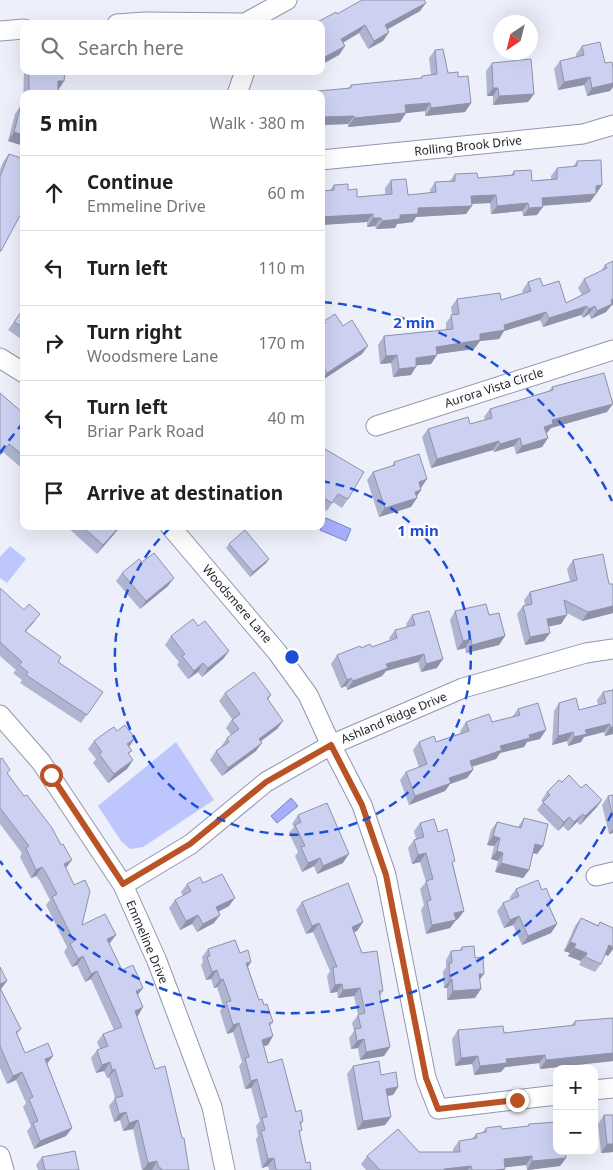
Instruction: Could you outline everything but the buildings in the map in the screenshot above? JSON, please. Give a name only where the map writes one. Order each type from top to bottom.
[{"type":"street","points":[[252,20],[287,0]]},
{"type":"street","points":[[0,31],[20,29]]},
{"type":"street","points":[[239,90],[244,75]]},
{"type":"street","name":"Rolling Brook Drive","points":[[325,160],[583,134],[613,125]]},
{"type":"street","name":"Aurora Vista Circle","points":[[376,426],[613,350]]},
{"type":"street","points":[[0,358],[20,370]]},
{"type":"street","name":"Woodsmere Lane","points":[[173,530],[278,652],[308,695],[362,805],[386,875],[426,1078],[438,1109],[553,1095]]},
{"type":"street","name":"Ashland Ridge Drive","points":[[123,884],[190,844],[266,782],[331,745],[463,688],[586,653],[613,649]]},
{"type":"street","name":"Emmeline Drive","points":[[0,715],[41,762],[123,884],[157,961],[212,1107],[225,1170]]},
{"type":"street","points":[[598,1090],[613,1088]]},
{"type":"street","points":[[0,1156],[4,1170]]},
{"type":"shaded area","points":[[326,518],[351,529],[346,541],[320,530],[325,530]]},
{"type":"shaded area","points":[[10,546],[26,559],[7,583],[0,578],[0,557]]},
{"type":"shaded area","points":[[176,742],[214,800],[143,847],[130,849],[121,841],[98,806]]},
{"type":"shaded area","points":[[291,798],[298,806],[277,823],[271,816]]},
{"type":"route","points":[[51,775],[123,884],[190,844],[266,782],[331,745],[362,805],[386,875],[426,1078],[438,1109],[517,1100]]}]
